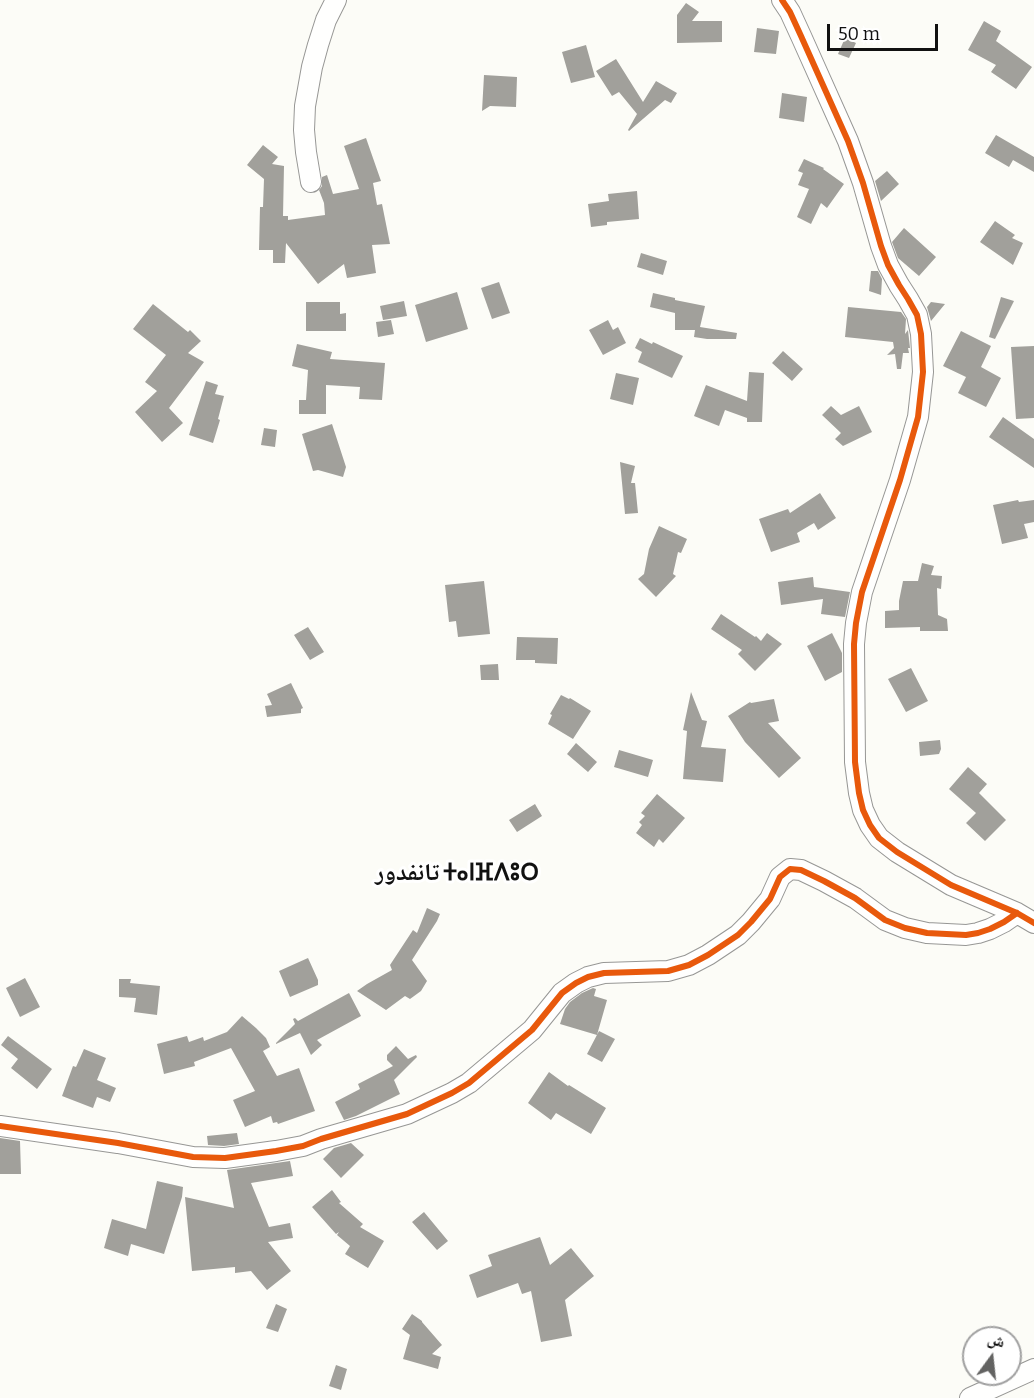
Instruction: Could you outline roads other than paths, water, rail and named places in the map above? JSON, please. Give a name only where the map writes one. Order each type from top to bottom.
[{"type":"street","points":[[311,182],[304,130],[305,106],[318,45],[326,20],[336,0]]},
{"type":"street","points":[[782,0],[790,12],[848,141],[863,183],[880,246],[888,265],[917,315],[921,334],[923,372],[918,417],[900,480],[862,592],[856,623],[854,644],[855,762],[863,810],[879,838],[897,852],[951,885],[1026,918]]},
{"type":"street","points":[[0,1126],[118,1143],[193,1157],[225,1158],[303,1146],[407,1114],[438,1101],[469,1083],[532,1030],[562,993],[576,982],[604,973],[668,971],[689,965],[708,955],[738,935],[751,922],[770,899],[780,877],[790,869],[801,870],[855,898],[885,920],[927,933],[957,935],[978,933],[1026,918]]},
{"type":"street","points":[[969,1398],[1034,1369]]},
{"type":"district","name":"تانفدور ⵜⴰⵏⴼⴷⵓⵔ","points":[[457,873]]}]
